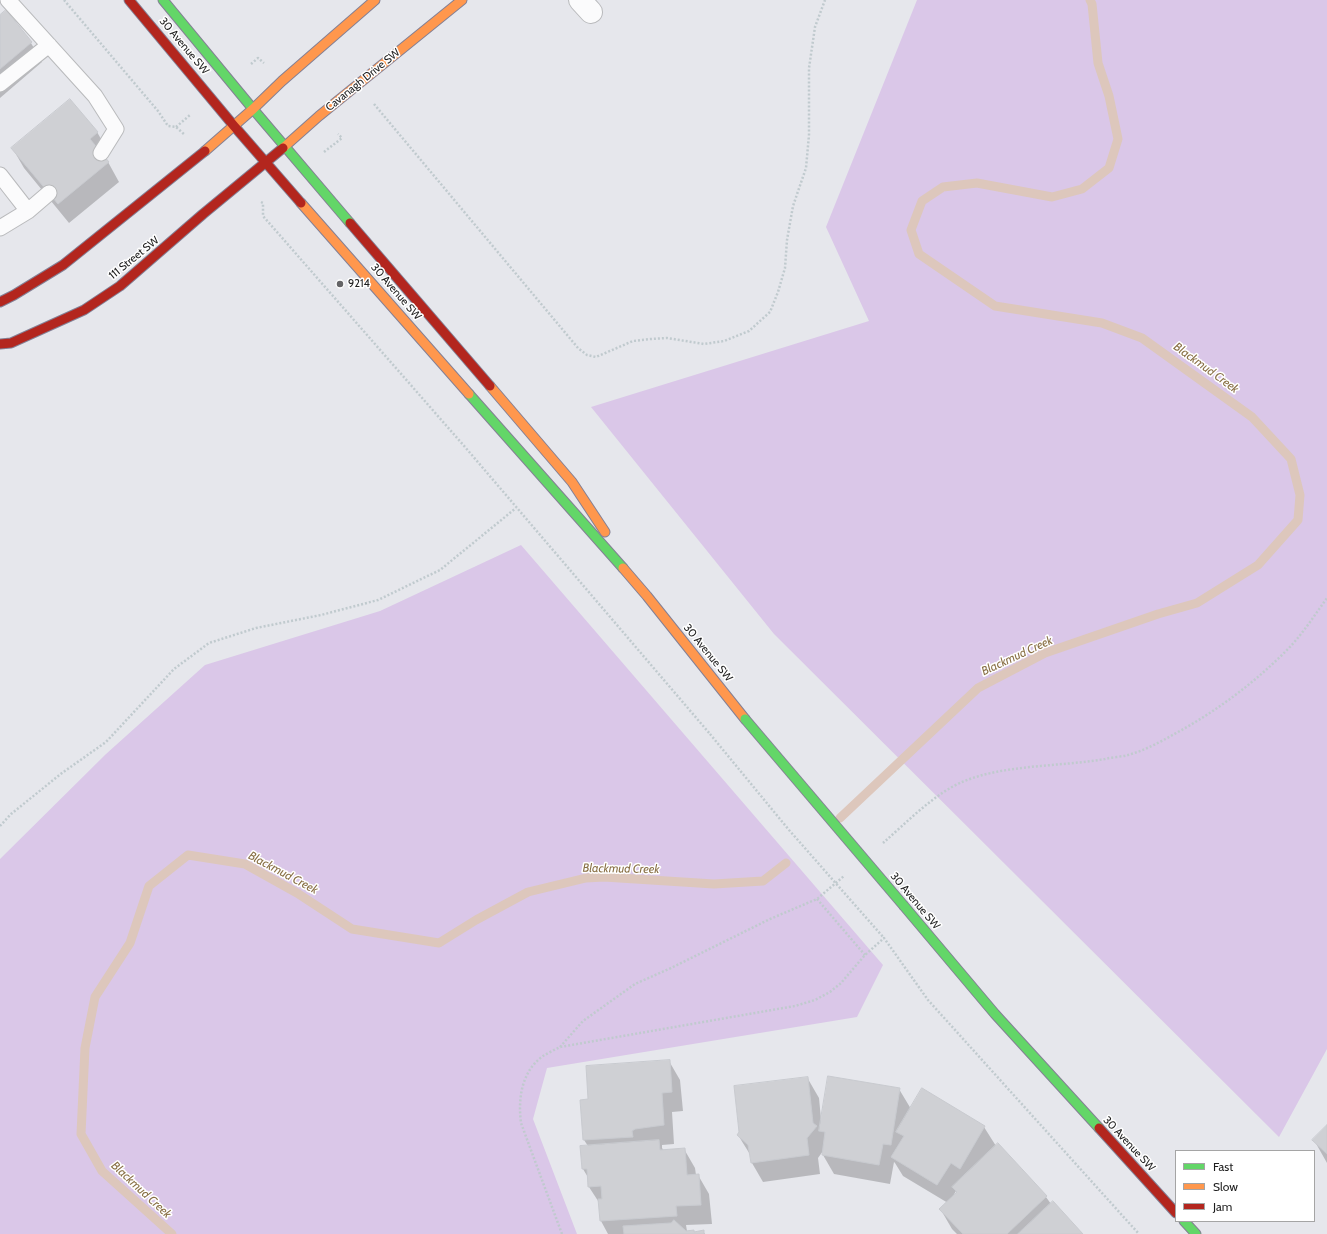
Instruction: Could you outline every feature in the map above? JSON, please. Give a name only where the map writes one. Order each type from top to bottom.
[{"type":"main road","name":"30 Avenue SW","points":[[129,0],[234,126],[647,596],[745,719],[995,1014],[1175,1212]]},
{"type":"main road","name":"30 Avenue SW","points":[[163,0],[231,81],[253,110],[572,482],[647,596]]},
{"type":"main road","points":[[0,302],[63,265],[204,152],[253,110],[282,81],[375,0]]},
{"type":"main road","name":"Cavanagh Drive SW","points":[[267,162],[319,116],[462,0]]},
{"type":"main road","name":"111 Street SW","points":[[0,344],[11,343],[48,328],[84,310],[120,286],[203,214],[267,162]]},
{"type":"main road","points":[[1185,1222],[1196,1234]]},
{"type":"lane","points":[[8,0],[95,96],[116,129],[101,153]]},
{"type":"lane","points":[[0,84],[14,65],[49,45]]},
{"type":"lane","points":[[0,175],[28,211]]},
{"type":"lane","points":[[0,228],[28,211],[49,193]]},
{"type":"path","points":[[64,0],[158,111],[168,126],[176,127]]},
{"type":"path","points":[[373,103],[578,348],[587,355],[596,357],[633,342],[650,339],[667,338],[704,344],[724,341],[749,331],[770,312],[778,292],[785,268],[787,240],[793,206],[806,168],[810,135],[809,68],[815,27],[825,0]]},
{"type":"path","points":[[263,203],[263,216],[454,435],[710,734],[789,830],[884,938],[928,1000],[1139,1234]]},
{"type":"path","points":[[0,826],[12,814],[62,773],[106,742],[174,669],[209,643],[256,628],[321,615],[378,600],[440,570],[516,508]]},
{"type":"path","points":[[877,848],[937,796],[960,783],[984,774],[1128,755],[1156,744],[1193,724],[1224,704],[1263,673],[1287,650],[1309,624],[1327,598]]},
{"type":"path","points":[[560,1047],[582,1021],[636,984],[770,919],[817,899],[847,873]]},
{"type":"path","points":[[817,899],[865,955]]},
{"type":"path","points":[[562,1234],[521,1124],[519,1106],[521,1089],[526,1077],[543,1056],[560,1047],[795,1006],[815,1000],[830,992],[841,983],[865,955],[884,938]]},
{"type":"shaded area","points":[[917,0],[1327,0],[1327,1049],[1279,1137],[774,634],[591,407],[869,321],[826,227]]},
{"type":"shaded area","points":[[521,545],[883,965],[857,1017],[547,1068],[533,1119],[577,1234],[0,1234],[0,859],[106,754],[205,665],[380,611]]},
{"type":"building","points":[[6,10],[32,42],[0,69],[0,15]]},
{"type":"building","points":[[70,99],[98,132],[90,139],[109,162],[58,204],[11,148]]},
{"type":"building","points":[[670,1060],[672,1092],[662,1093],[664,1125],[635,1129],[632,1131],[633,1137],[583,1140],[580,1100],[588,1099],[586,1066]]},
{"type":"building","points":[[828,1076],[900,1088],[891,1145],[883,1144],[879,1165],[822,1155],[825,1132],[819,1131]]},
{"type":"building","points":[[808,1077],[813,1123],[817,1126],[807,1138],[809,1155],[751,1163],[748,1145],[737,1135],[739,1132],[734,1086]]},
{"type":"building","points":[[922,1088],[985,1126],[960,1169],[951,1163],[937,1185],[891,1157],[904,1136],[896,1132]]},
{"type":"building","points":[[1327,1125],[1327,1154],[1312,1140]]},
{"type":"building","points":[[659,1140],[660,1150],[685,1148],[687,1175],[699,1174],[701,1205],[676,1206],[677,1216],[600,1221],[598,1199],[602,1199],[601,1186],[588,1187],[587,1169],[582,1169],[580,1146]]},
{"type":"building","points":[[998,1143],[1047,1196],[1007,1234],[963,1234],[939,1209],[957,1192],[952,1187]]},
{"type":"building","points":[[1053,1201],[1083,1234],[1018,1234]]},
{"type":"building","points":[[674,1220],[686,1231],[694,1230],[694,1232],[704,1230],[704,1234],[624,1234],[623,1226],[671,1223]]},
{"type":"waterway","name":"Blackmud Creek","points":[[840,818],[978,688],[1045,653],[1158,614],[1197,603],[1258,565],[1298,520],[1300,495],[1291,459],[1252,417],[1142,338],[1102,323],[995,306],[919,254],[911,230],[922,201],[943,187],[977,183],[1052,197],[1082,189],[1109,168],[1118,139],[1109,96],[1098,63],[1092,4],[1090,0]]},
{"type":"waterway","name":"Blackmud Creek","points":[[172,1234],[102,1171],[81,1134],[85,1048],[95,997],[130,943],[149,886],[188,855],[245,864],[297,893],[352,929],[439,943],[476,920],[528,892],[586,878],[604,877],[714,884],[763,881],[786,863]]},
{"type":"traffic: fast","points":[[163,0],[350,223]]},
{"type":"traffic: fast","points":[[469,394],[623,568]]},
{"type":"traffic: fast","points":[[745,719],[904,906]]},
{"type":"traffic: fast","points":[[904,906],[995,1014],[1099,1128]]},
{"type":"traffic: fast","points":[[1185,1222],[1196,1234]]},
{"type":"traffic: slow","points":[[205,151],[253,109],[282,81],[375,0]]},
{"type":"traffic: slow","points":[[283,148],[319,116],[462,0]]},
{"type":"traffic: slow","points":[[301,203],[469,394]]},
{"type":"traffic: slow","points":[[490,386],[572,482],[605,532]]},
{"type":"traffic: slow","points":[[623,568],[745,719]]},
{"type":"traffic: jam","points":[[129,0],[234,126],[301,203]]},
{"type":"traffic: jam","points":[[0,344],[11,343],[84,310],[120,286],[203,214],[283,148]]},
{"type":"traffic: jam","points":[[0,302],[63,265],[205,151]]},
{"type":"traffic: jam","points":[[350,223],[490,386]]},
{"type":"traffic: jam","points":[[1099,1128],[1175,1212]]},
{"type":"place","name":"9214","points":[[340,284]]}]
